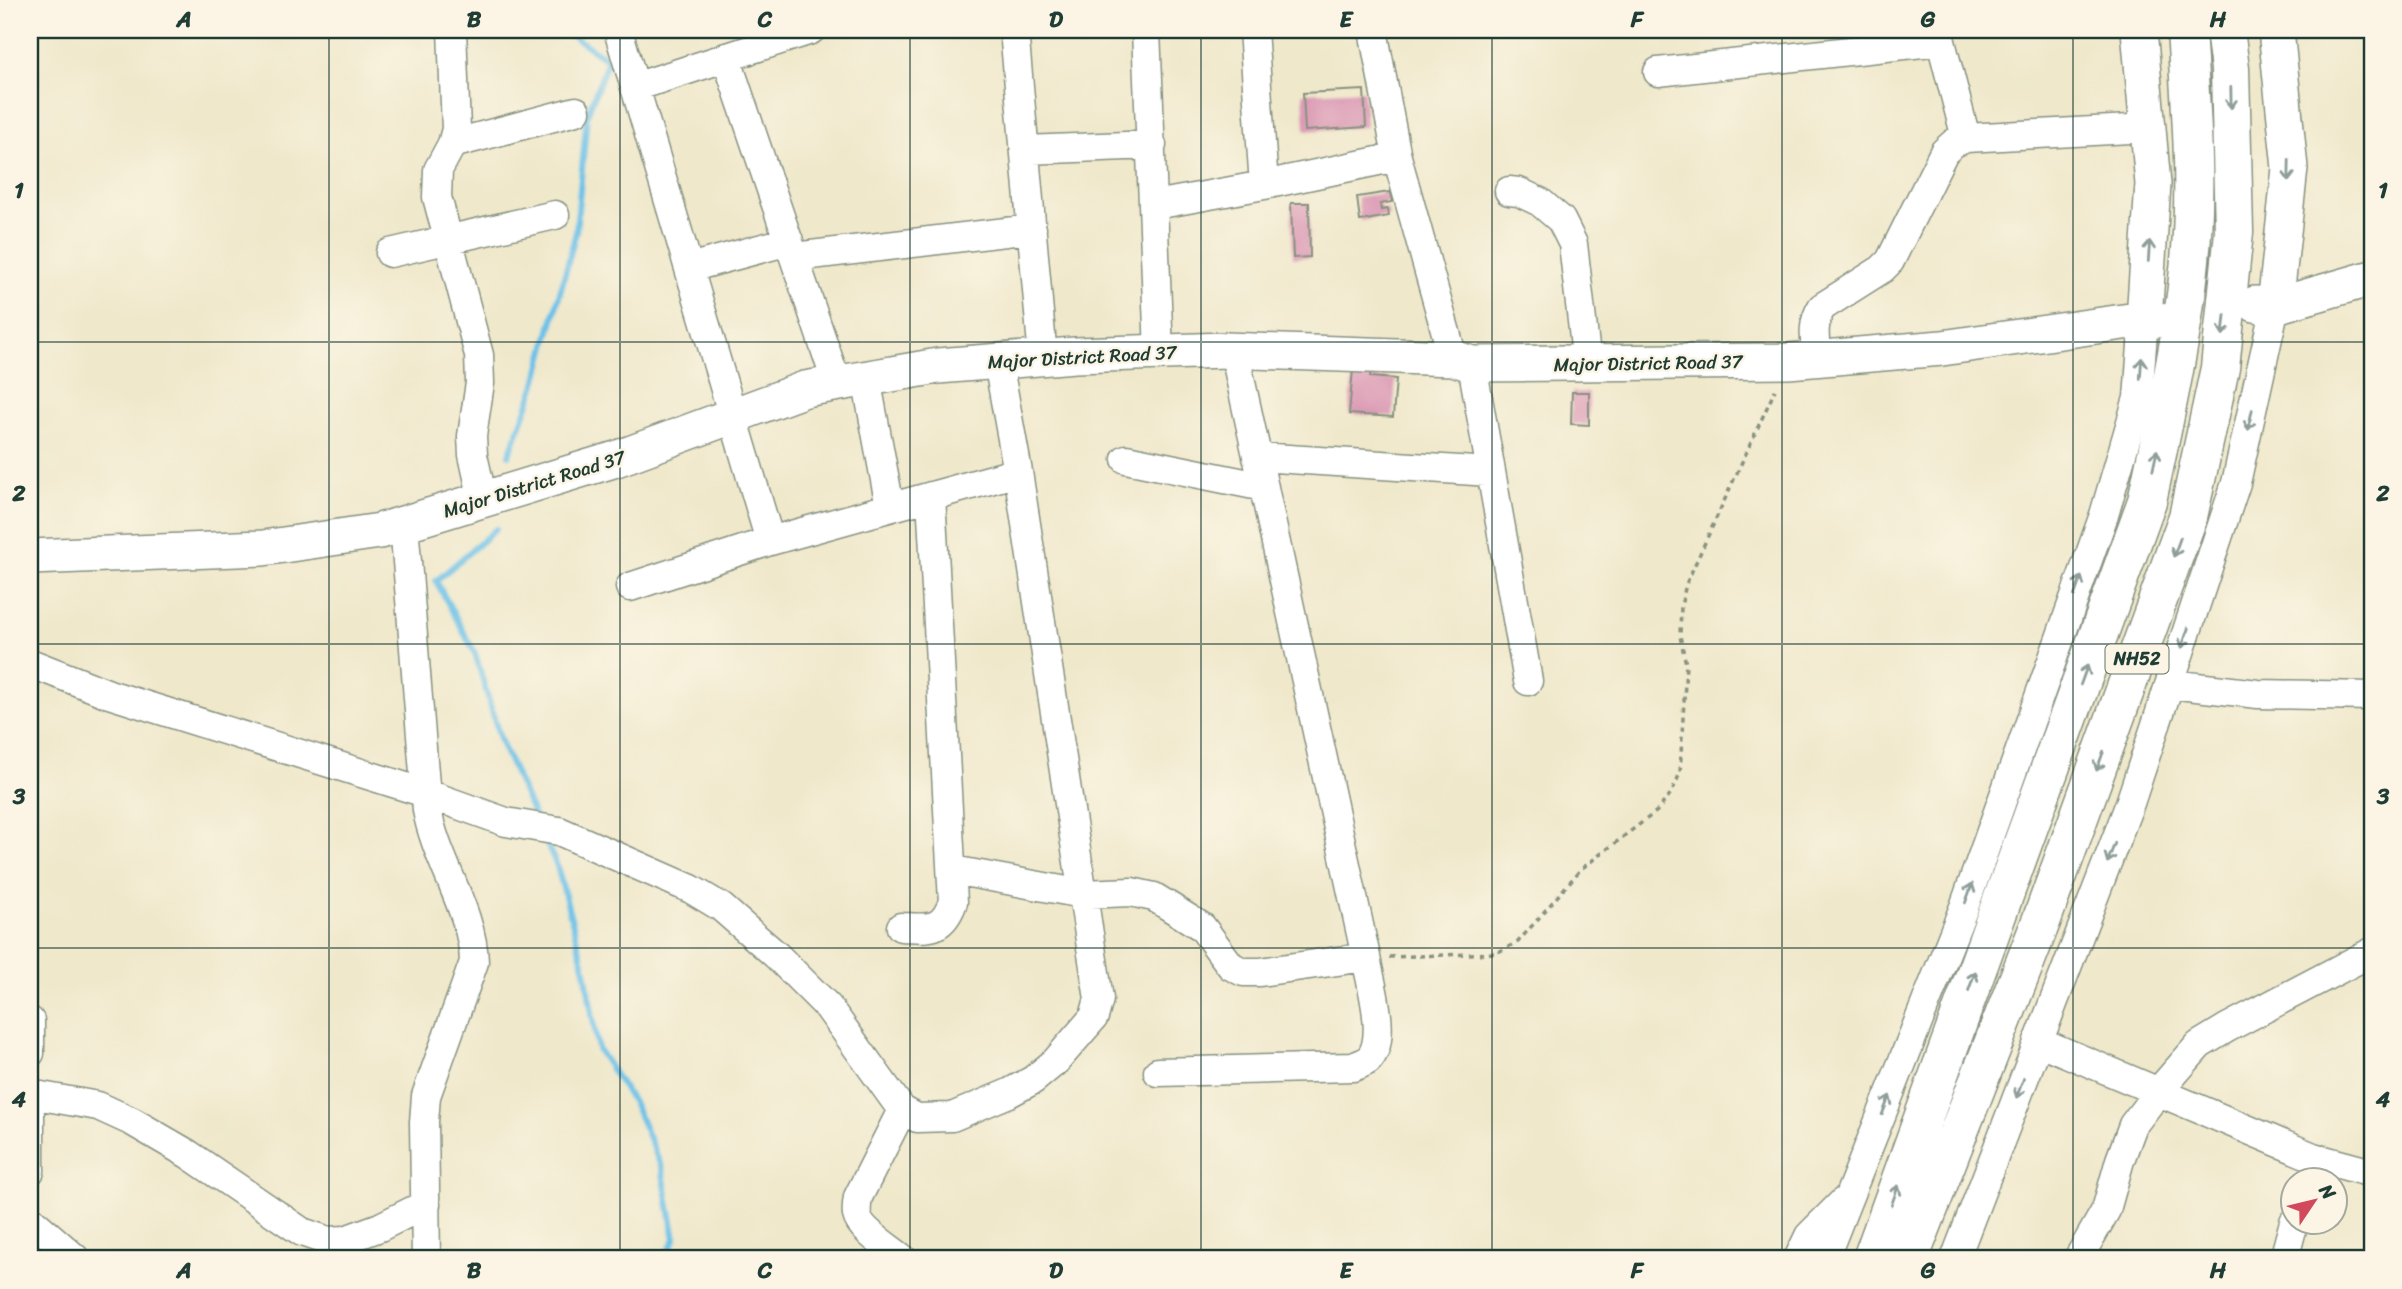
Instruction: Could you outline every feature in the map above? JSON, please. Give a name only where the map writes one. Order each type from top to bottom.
[{"type":"highway","name":"NH52","points":[[1872,1259],[2147,501],[2171,382],[2189,269],[2194,160],[2186,30]]},
{"type":"highway","name":"NH52","points":[[1909,1259],[2042,919],[2188,517],[2220,368],[2234,232],[2230,69],[2225,30]]},
{"type":"main road","points":[[2140,30],[2153,184],[2151,320]]},
{"type":"main road","points":[[2276,30],[2290,169],[2265,305],[2372,278]]},
{"type":"main road","name":"Major District Road 37","points":[[30,556],[263,548],[380,531],[616,459],[804,389],[938,366],[1043,358],[1234,350],[1587,364],[1802,360],[1941,348],[2151,320]]},
{"type":"street","points":[[452,30],[456,129],[452,144],[438,170],[437,197],[479,355],[480,383],[472,436],[473,455],[483,500]]},
{"type":"street","points":[[618,30],[770,541]]},
{"type":"street","points":[[635,87],[811,30]]},
{"type":"street","points":[[1014,30],[1043,358]]},
{"type":"street","points":[[1146,30],[1159,353]]},
{"type":"street","points":[[1253,30],[1264,185]]},
{"type":"street","points":[[1373,30],[1397,157],[1463,361],[1490,472],[1528,681]]},
{"type":"street","points":[[1658,72],[1940,35],[1966,138]]},
{"type":"street","points":[[726,57],[791,249],[852,381],[890,507]]},
{"type":"street","points":[[452,144],[576,111]]},
{"type":"street","points":[[1802,360],[1822,307],[1882,269],[1890,261],[1944,152],[1954,143],[1966,138],[2149,128]]},
{"type":"street","points":[[1025,150],[1152,145]]},
{"type":"street","points":[[1155,205],[1397,157]]},
{"type":"street","points":[[1509,191],[1520,192],[1540,202],[1561,220],[1573,244],[1587,364]]},
{"type":"street","points":[[390,253],[555,215]]},
{"type":"street","points":[[689,268],[791,249],[1032,229]]},
{"type":"street","points":[[1955,1259],[2130,803],[2236,483],[2265,305]]},
{"type":"street","points":[[1824,1259],[1964,908],[2104,515],[2138,398],[2151,320]]},
{"type":"street","points":[[1158,1072],[1353,1066],[1367,1061],[1375,1049],[1378,1022],[1234,350]]},
{"type":"street","points":[[30,663],[109,694],[425,793],[506,822],[559,831],[691,889],[721,907],[776,954],[828,1007],[902,1110],[917,1118],[952,1117],[1033,1080],[1056,1061],[1094,1017],[1098,999],[1018,472],[998,362]]},
{"type":"street","points":[[1257,457],[1490,472]]},
{"type":"street","points":[[1126,458],[1264,487]]},
{"type":"street","points":[[630,587],[770,541],[1018,472]]},
{"type":"street","points":[[901,927],[932,928],[941,924],[953,902],[931,496]]},
{"type":"street","points":[[404,524],[430,828],[474,950],[474,961],[425,1096],[426,1259]]},
{"type":"street","points":[[2169,684],[2258,694],[2372,696]]},
{"type":"street","points":[[953,870],[1083,894],[1131,892],[1154,897],[1202,927],[1231,966],[1243,972],[1366,957]]},
{"type":"street","points":[[2078,1259],[2105,1210],[2133,1125],[2199,1045],[2372,952]]},
{"type":"street","points":[[30,1021],[30,1053]]},
{"type":"street","points":[[2038,1041],[2158,1092],[2304,1166]]},
{"type":"street","points":[[30,1094],[98,1106],[133,1122],[188,1154],[302,1232],[328,1241],[345,1240],[380,1227],[426,1204]]},
{"type":"street","points":[[902,1110],[858,1197],[856,1210],[857,1219],[865,1229],[903,1259]]},
{"type":"street","points":[[30,1114],[30,1171]]},
{"type":"street","points":[[2350,1172],[2372,1173]]},
{"type":"street","points":[[1798,1259],[1809,1236],[1850,1195]]},
{"type":"street","points":[[30,1219],[76,1259]]},
{"type":"street","points":[[2284,1259],[2290,1236]]},
{"type":"path","points":[[1366,957],[1496,953],[1518,942],[1581,869],[1657,811],[1672,792],[1680,773],[1686,664],[1680,636],[1686,584],[1802,360]]},
{"type":"building","points":[[1364,90],[1366,127],[1305,131],[1303,93]]},
{"type":"building","points":[[1390,192],[1392,202],[1380,204],[1381,210],[1388,209],[1389,216],[1360,221],[1357,197]]},
{"type":"building","points":[[1291,203],[1309,203],[1310,257],[1293,258]]},
{"type":"building","points":[[1353,369],[1371,370],[1370,377],[1396,379],[1393,417],[1349,414]]},
{"type":"building","points":[[1572,392],[1589,392],[1589,425],[1571,424]]},
{"type":"waterway","points":[[509,455],[535,387],[576,232],[587,115],[608,60],[571,35],[569,30]]},
{"type":"waterway","points":[[496,529],[436,581],[475,653],[501,742],[535,818]]},
{"type":"waterway","points":[[544,838],[557,866],[585,970],[598,1049],[634,1104],[662,1168],[675,1239],[664,1259]]}]
